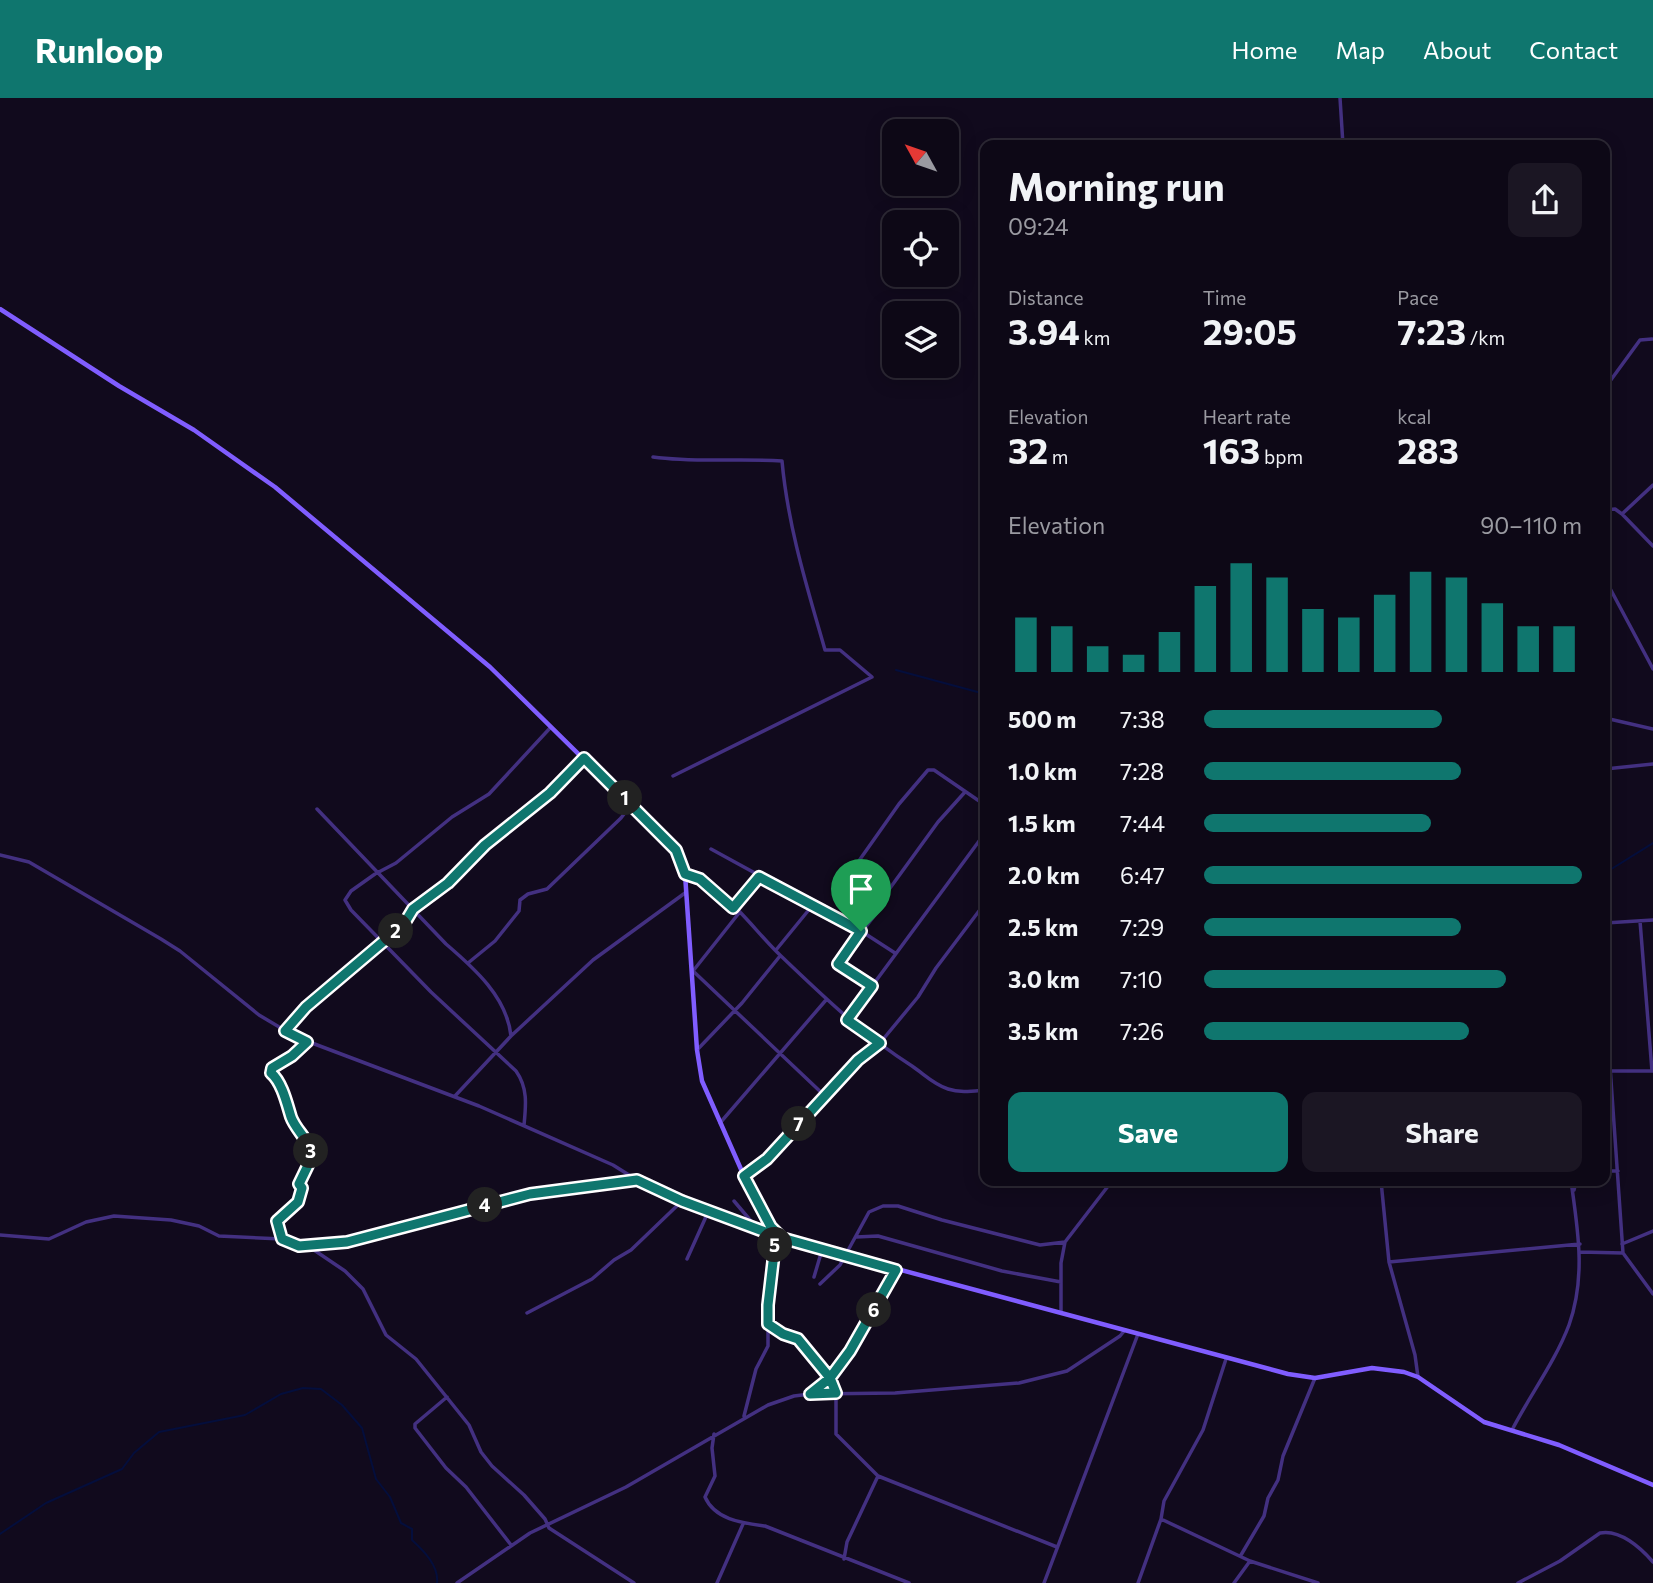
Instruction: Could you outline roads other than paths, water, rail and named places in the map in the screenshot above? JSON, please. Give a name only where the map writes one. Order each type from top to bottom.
[{"type":"street","points":[[1340,98],[1343,140]]},
{"type":"street","points":[[0,309],[119,386],[194,430],[275,487],[490,667],[676,850],[685,874],[702,1082],[744,1176],[779,1237],[769,1294],[768,1346],[756,1369],[743,1418]]},
{"type":"street","points":[[1610,381],[1640,340],[1653,339]]},
{"type":"street","points":[[653,457],[682,461],[715,462],[741,458],[782,461],[786,508],[825,650],[840,650],[872,677],[673,776]]},
{"type":"street","points":[[1622,513],[1653,485]]},
{"type":"street","points":[[1610,510],[1622,513],[1653,546]]},
{"type":"street","points":[[1610,589],[1653,668]]},
{"type":"street","points":[[1648,662],[1653,659]]},
{"type":"street","points":[[1610,719],[1653,729]]},
{"type":"street","points":[[524,1125],[525,1086],[516,1071],[494,1053],[382,943],[345,900],[351,891],[396,863],[456,814],[489,794],[552,727]]},
{"type":"street","points":[[285,1031],[306,1007],[404,924],[413,909],[448,883],[485,845],[550,793],[584,758]]},
{"type":"street","points":[[1610,768],[1653,764]]},
{"type":"street","points":[[844,882],[899,804],[928,770],[934,770],[980,802]]},
{"type":"street","points":[[872,986],[838,964],[938,822],[965,792]]},
{"type":"street","points":[[468,963],[495,941],[519,911],[520,900],[528,894],[547,889],[621,818],[632,804]]},
{"type":"street","points":[[317,809],[376,873],[468,963],[501,1002],[509,1019],[511,1036]]},
{"type":"street","points":[[847,1020],[980,840]]},
{"type":"street","points":[[711,849],[861,931],[895,953]]},
{"type":"street","points":[[0,855],[29,862],[161,939],[180,951],[259,1015],[285,1031],[307,1042],[524,1125],[613,1165],[637,1180],[682,1201],[822,1250],[1226,1359],[1315,1378],[1372,1368],[1390,1368],[1418,1377],[1484,1422],[1559,1446],[1653,1485]]},
{"type":"street","points":[[685,874],[700,879],[739,913],[847,1020],[939,1085],[959,1091],[980,1090]]},
{"type":"street","points":[[733,908],[759,877]]},
{"type":"street","points":[[455,1097],[511,1036],[593,960],[685,894]]},
{"type":"street","points":[[776,950],[813,906]]},
{"type":"street","points":[[744,1176],[767,1159],[858,1060],[880,1043],[918,997],[936,968],[980,910]]},
{"type":"street","points":[[692,970],[739,913]]},
{"type":"street","points":[[1610,923],[1653,919]]},
{"type":"street","points":[[1611,1071],[1653,1071],[1640,921]]},
{"type":"street","points":[[698,1050],[735,1011],[780,956]]},
{"type":"street","points":[[692,970],[825,1096]]},
{"type":"street","points":[[720,1123],[826,1000]]},
{"type":"street","points":[[282,1239],[277,1221],[299,1200],[302,1188],[299,1184],[311,1161],[312,1152],[291,1117],[278,1078],[271,1073],[272,1068],[292,1056],[307,1042]]},
{"type":"street","points":[[1610,1060],[1623,1253],[1653,1294]]},
{"type":"street","points":[[1610,1114],[1614,1114]]},
{"type":"street","points":[[1610,1171],[1618,1171]]},
{"type":"street","points":[[0,1235],[49,1239],[86,1222],[114,1216],[172,1220],[199,1226],[219,1236],[282,1239],[295,1245],[306,1245],[371,1238],[421,1221],[530,1194],[637,1180]]},
{"type":"street","points":[[1061,1313],[1061,1252],[1065,1242],[1108,1186]]},
{"type":"street","points":[[1381,1186],[1389,1262],[1415,1355],[1418,1377]]},
{"type":"street","points":[[1512,1432],[1568,1326],[1580,1274],[1580,1244],[1573,1186]]},
{"type":"street","points":[[527,1313],[592,1279],[614,1260],[631,1251],[682,1201]]},
{"type":"street","points":[[734,1201],[758,1229]]},
{"type":"street","points":[[820,1284],[846,1256],[869,1212],[883,1206],[898,1206],[1040,1245],[1065,1242]]},
{"type":"street","points":[[687,1259],[709,1210]]},
{"type":"street","points":[[1622,1244],[1653,1231]]},
{"type":"street","points":[[856,1237],[878,1236],[1002,1271],[1061,1282]]},
{"type":"street","points":[[1389,1262],[1580,1244]]},
{"type":"street","points":[[306,1245],[345,1271],[363,1289],[386,1335],[416,1359],[469,1425],[481,1452],[492,1466],[524,1495],[550,1529],[634,1583]]},
{"type":"street","points":[[814,1276],[822,1250]]},
{"type":"street","points":[[1580,1252],[1623,1253]]},
{"type":"street","points":[[810,1394],[830,1378],[871,1317],[896,1270]]},
{"type":"street","points":[[768,1324],[783,1334],[798,1339],[830,1378],[836,1393],[836,1434],[878,1476],[1057,1547]]},
{"type":"street","points":[[457,1583],[511,1545],[548,1524],[626,1487],[714,1434],[783,1399],[810,1394],[895,1393],[974,1385],[990,1387],[1051,1377],[1077,1367],[1121,1336],[1125,1330]]},
{"type":"street","points":[[1044,1583],[1138,1334]]},
{"type":"street","points":[[1138,1583],[1161,1519],[1164,1501],[1203,1430],[1226,1359]]},
{"type":"street","points":[[1241,1556],[1264,1516],[1269,1496],[1278,1480],[1283,1456],[1315,1378]]},
{"type":"street","points":[[447,1398],[426,1412],[415,1424],[415,1428],[430,1450],[466,1487],[511,1545]]},
{"type":"street","points":[[714,1434],[712,1448],[715,1476],[705,1497],[709,1505],[724,1517],[765,1526],[906,1583]]},
{"type":"street","points":[[844,1559],[847,1542],[878,1476]]},
{"type":"street","points":[[1161,1519],[1250,1561],[1318,1583]]},
{"type":"street","points":[[717,1583],[744,1523]]},
{"type":"street","points":[[1518,1583],[1560,1561],[1607,1531],[1621,1536],[1652,1559]]},
{"type":"street","points":[[1234,1583],[1250,1561]]},
{"type":"waterway","points":[[896,670],[980,693]]},
{"type":"waterway","points":[[1610,870],[1653,843]]},
{"type":"waterway","points":[[0,1534],[46,1503],[122,1469],[134,1453],[159,1432],[245,1415],[281,1394],[303,1388],[321,1389],[342,1405],[362,1428],[376,1479],[390,1497],[401,1523],[412,1529],[412,1540],[433,1565],[437,1583]]}]
